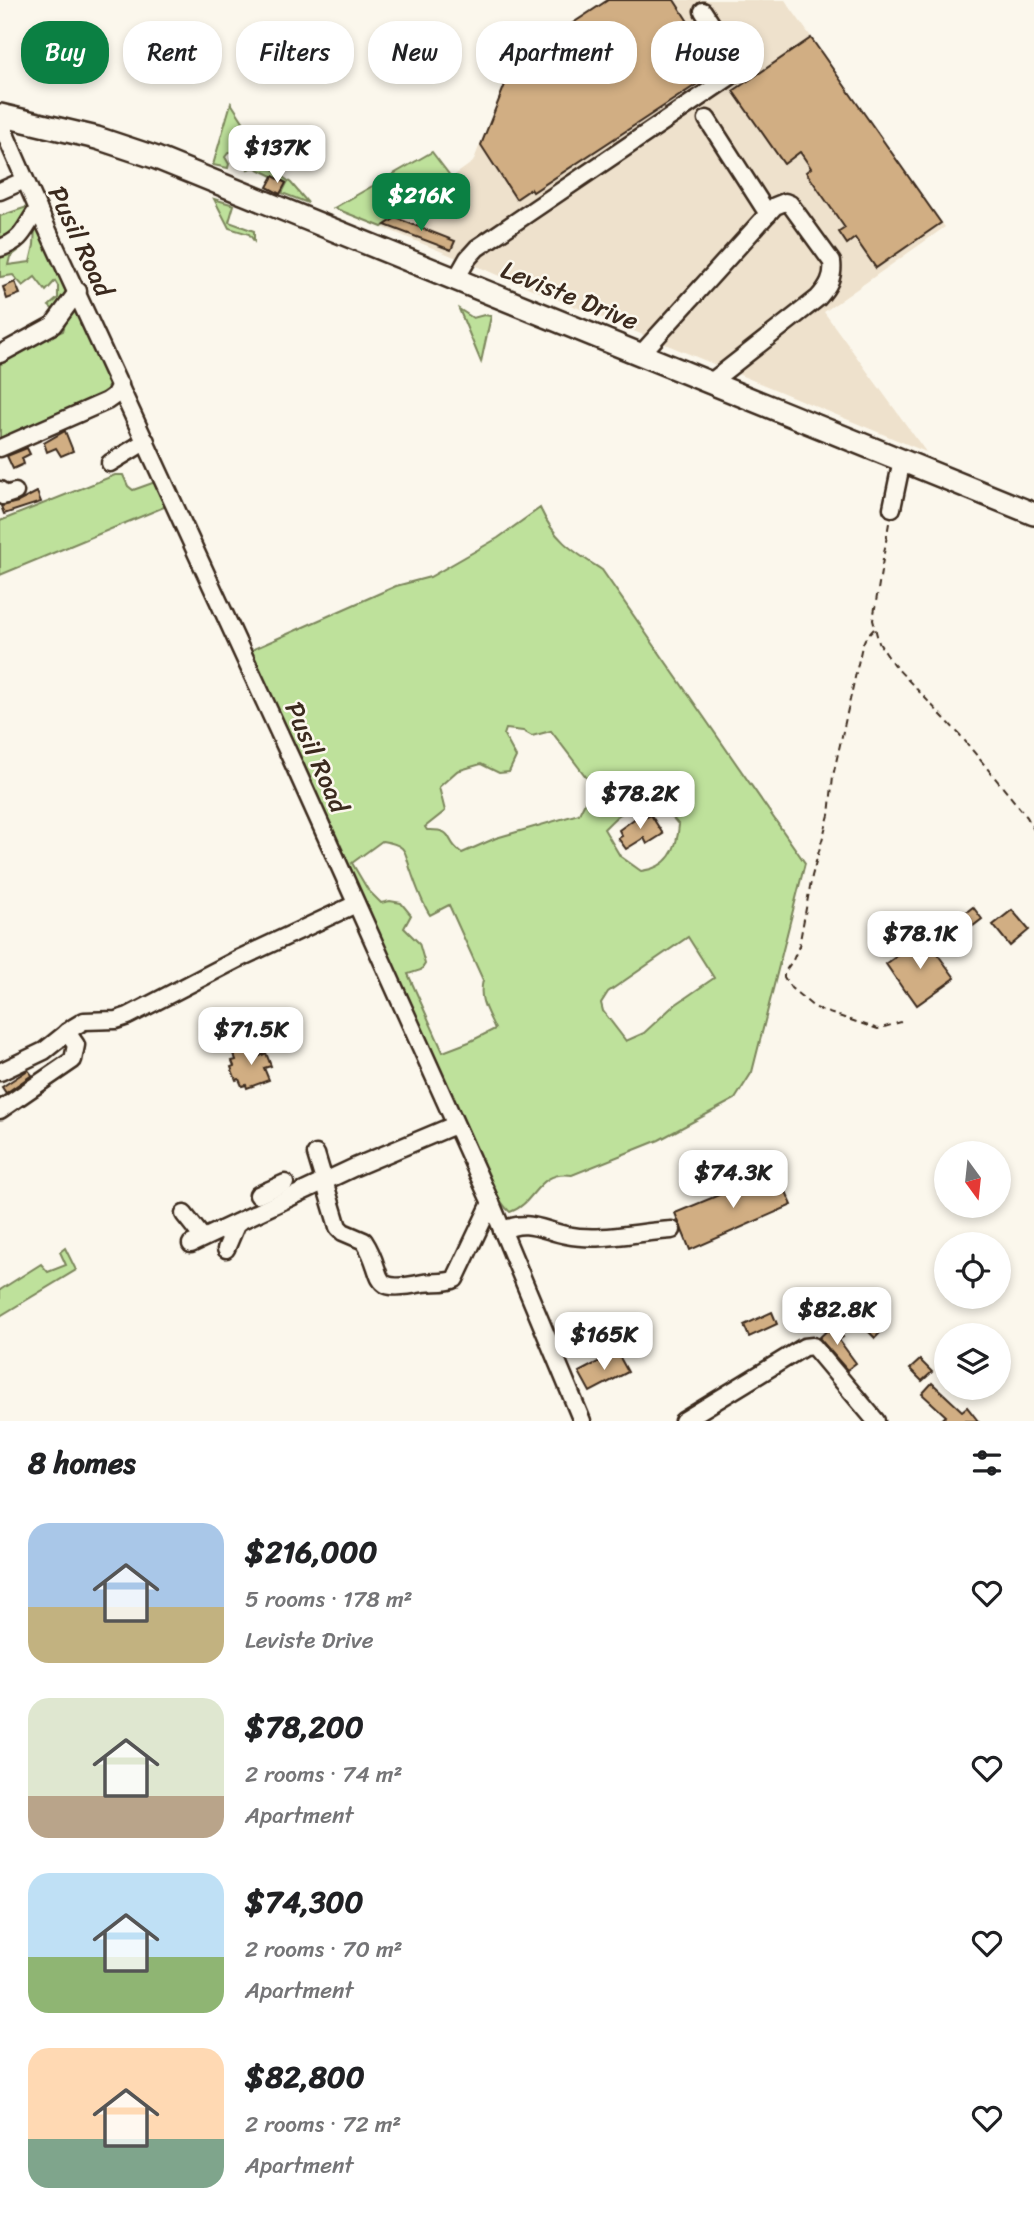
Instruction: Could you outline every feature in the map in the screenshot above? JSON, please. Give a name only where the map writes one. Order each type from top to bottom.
[{"type":"main road","name":"Leviste Drive","points":[[1,115],[97,138],[154,157],[1034,513]]},
{"type":"street","points":[[456,279],[468,258],[478,248],[731,76],[736,63],[703,11]]},
{"type":"street","name":"Pusil Road","points":[[1,115],[6,136],[38,209],[78,291],[491,1203],[582,1421]]},
{"type":"street","points":[[707,119],[768,214]]},
{"type":"street","points":[[0,191],[25,180]]},
{"type":"street","points":[[641,354],[768,214],[779,203],[790,204],[829,255],[833,270],[830,283],[818,298],[711,382]]},
{"type":"street","points":[[0,248],[15,242],[23,234],[38,209]]},
{"type":"street","points":[[0,354],[53,325],[78,291]]},
{"type":"street","points":[[0,448],[107,401],[114,396],[120,385]]},
{"type":"street","points":[[110,463],[146,441]]},
{"type":"street","points":[[892,508],[902,460]]},
{"type":"street","points":[[0,1072],[44,1051],[79,1024],[128,1016],[238,959],[356,904]]},
{"type":"street","points":[[0,1110],[73,1060],[76,1045],[67,1032]]},
{"type":"street","points":[[184,1213],[197,1241],[237,1223],[274,1192],[324,1182],[372,1155],[396,1159],[455,1125]]},
{"type":"street","points":[[316,1154],[338,1227],[345,1234],[365,1241],[379,1278],[393,1287],[435,1281],[450,1282],[455,1279],[491,1203]]},
{"type":"street","points":[[226,1249],[237,1223]]},
{"type":"street","points":[[502,1231],[511,1226],[531,1224],[566,1235],[611,1238],[671,1230]]},
{"type":"street","points":[[683,1421],[804,1347],[813,1346],[876,1421]]},
{"type":"path","points":[[892,508],[873,615],[879,643],[888,657],[960,736],[1027,817],[1034,830]]},
{"type":"path","points":[[874,629],[862,646],[833,776],[827,827],[812,876],[799,946],[784,977],[791,988],[814,1007],[827,1012],[878,1029],[901,1021]]},
{"type":"shaded area","points":[[606,0],[785,0],[945,227],[824,312],[926,452],[382,227],[473,162],[504,84],[637,84],[637,21],[574,21]]},
{"type":"green space","points":[[231,103],[276,172],[291,183],[308,203],[282,193],[287,183],[254,167],[248,169],[249,159],[241,152],[229,152],[225,157],[228,168],[213,165]]},
{"type":"green space","points":[[432,152],[451,177],[382,227],[334,208]]},
{"type":"green space","points":[[214,199],[234,205],[229,222],[254,231],[254,241],[249,234],[229,228]]},
{"type":"green space","points":[[30,206],[18,251],[10,257],[8,265],[30,262],[37,225],[69,292],[55,311],[49,306],[58,298],[55,281],[46,291],[35,277],[23,286],[13,275],[0,277],[0,216]]},
{"type":"green space","points":[[74,305],[113,380],[112,394],[0,445],[0,361],[63,331]]},
{"type":"green space","points":[[459,309],[473,318],[491,316],[481,362]]},
{"type":"green space","points":[[115,475],[123,475],[133,490],[158,481],[169,505],[0,575],[0,521]]},
{"type":"green space","points":[[540,508],[559,537],[602,570],[805,863],[752,1072],[735,1099],[659,1140],[572,1175],[560,1175],[543,1182],[526,1202],[510,1212],[486,1175],[247,652],[396,586],[430,577],[498,538]],"holes":[[[506,729],[523,731],[532,736],[551,731],[593,786],[579,814],[496,838],[462,853],[442,831],[427,830],[425,827],[445,811],[439,787],[457,771],[481,764],[499,773],[509,772],[516,757],[504,735]],[[655,802],[661,804],[679,825],[676,842],[669,856],[658,866],[641,871],[620,856],[604,829],[624,812]],[[382,841],[402,848],[430,915],[449,905],[483,980],[482,1000],[495,1029],[443,1052],[408,974],[421,970],[425,964],[419,943],[404,928],[411,915],[401,903],[381,903],[368,890],[352,863]],[[688,937],[714,978],[672,1007],[644,1033],[626,1041],[603,1011],[601,1003],[608,992]]]},
{"type":"green space","points":[[65,1248],[76,1270],[0,1316],[0,1290],[41,1264],[48,1272],[66,1265],[60,1252]]},
{"type":"building","points":[[608,0],[674,0],[688,21],[651,21],[651,84],[697,84],[533,192],[531,189],[516,199],[481,145],[505,84],[637,84],[637,21],[576,21]]},
{"type":"building","points":[[811,38],[941,223],[876,268],[855,238],[847,244],[839,232],[845,228],[806,172],[811,168],[800,152],[784,164],[733,91],[743,84],[764,84],[764,70]]},
{"type":"building","points":[[273,176],[286,183],[280,194],[267,187]]},
{"type":"building","points":[[396,218],[455,241],[451,250],[385,225]]},
{"type":"building","points":[[15,282],[20,294],[7,299],[3,287]]},
{"type":"building","points":[[65,431],[73,451],[61,456],[56,448],[47,452],[44,443]]},
{"type":"building","points":[[27,448],[30,454],[22,458],[24,464],[13,469],[7,456]]},
{"type":"building","points":[[37,492],[41,502],[4,514],[1,506],[18,502]]},
{"type":"building","points":[[644,812],[647,817],[651,815],[663,834],[647,844],[644,838],[626,849],[618,838],[622,836],[619,830]]},
{"type":"building","points":[[973,907],[982,919],[973,926],[964,914]]},
{"type":"building","points":[[1012,910],[1029,930],[1010,946],[993,925]]},
{"type":"building","points":[[924,936],[955,978],[917,1005],[886,964]]},
{"type":"building","points":[[256,1046],[260,1056],[266,1053],[271,1066],[264,1068],[269,1080],[247,1088],[246,1085],[242,1086],[239,1079],[236,1080],[231,1067],[234,1066],[232,1061],[236,1060],[234,1054]]},
{"type":"building","points":[[28,1070],[32,1075],[6,1093],[2,1087]]},
{"type":"building","points":[[777,1171],[792,1205],[690,1250],[675,1213]]},
{"type":"building","points":[[866,1307],[887,1326],[875,1338],[864,1327],[861,1330],[852,1322]]},
{"type":"building","points":[[772,1312],[777,1324],[749,1337],[744,1325]]},
{"type":"building","points":[[833,1325],[843,1337],[839,1340],[856,1363],[847,1370],[819,1338]]},
{"type":"building","points":[[617,1352],[628,1372],[590,1392],[579,1372]]},
{"type":"building","points":[[920,1360],[932,1372],[922,1381],[910,1369]]},
{"type":"building","points":[[932,1383],[934,1400],[950,1400],[962,1411],[967,1407],[978,1421],[940,1421],[946,1416],[922,1394]]}]
